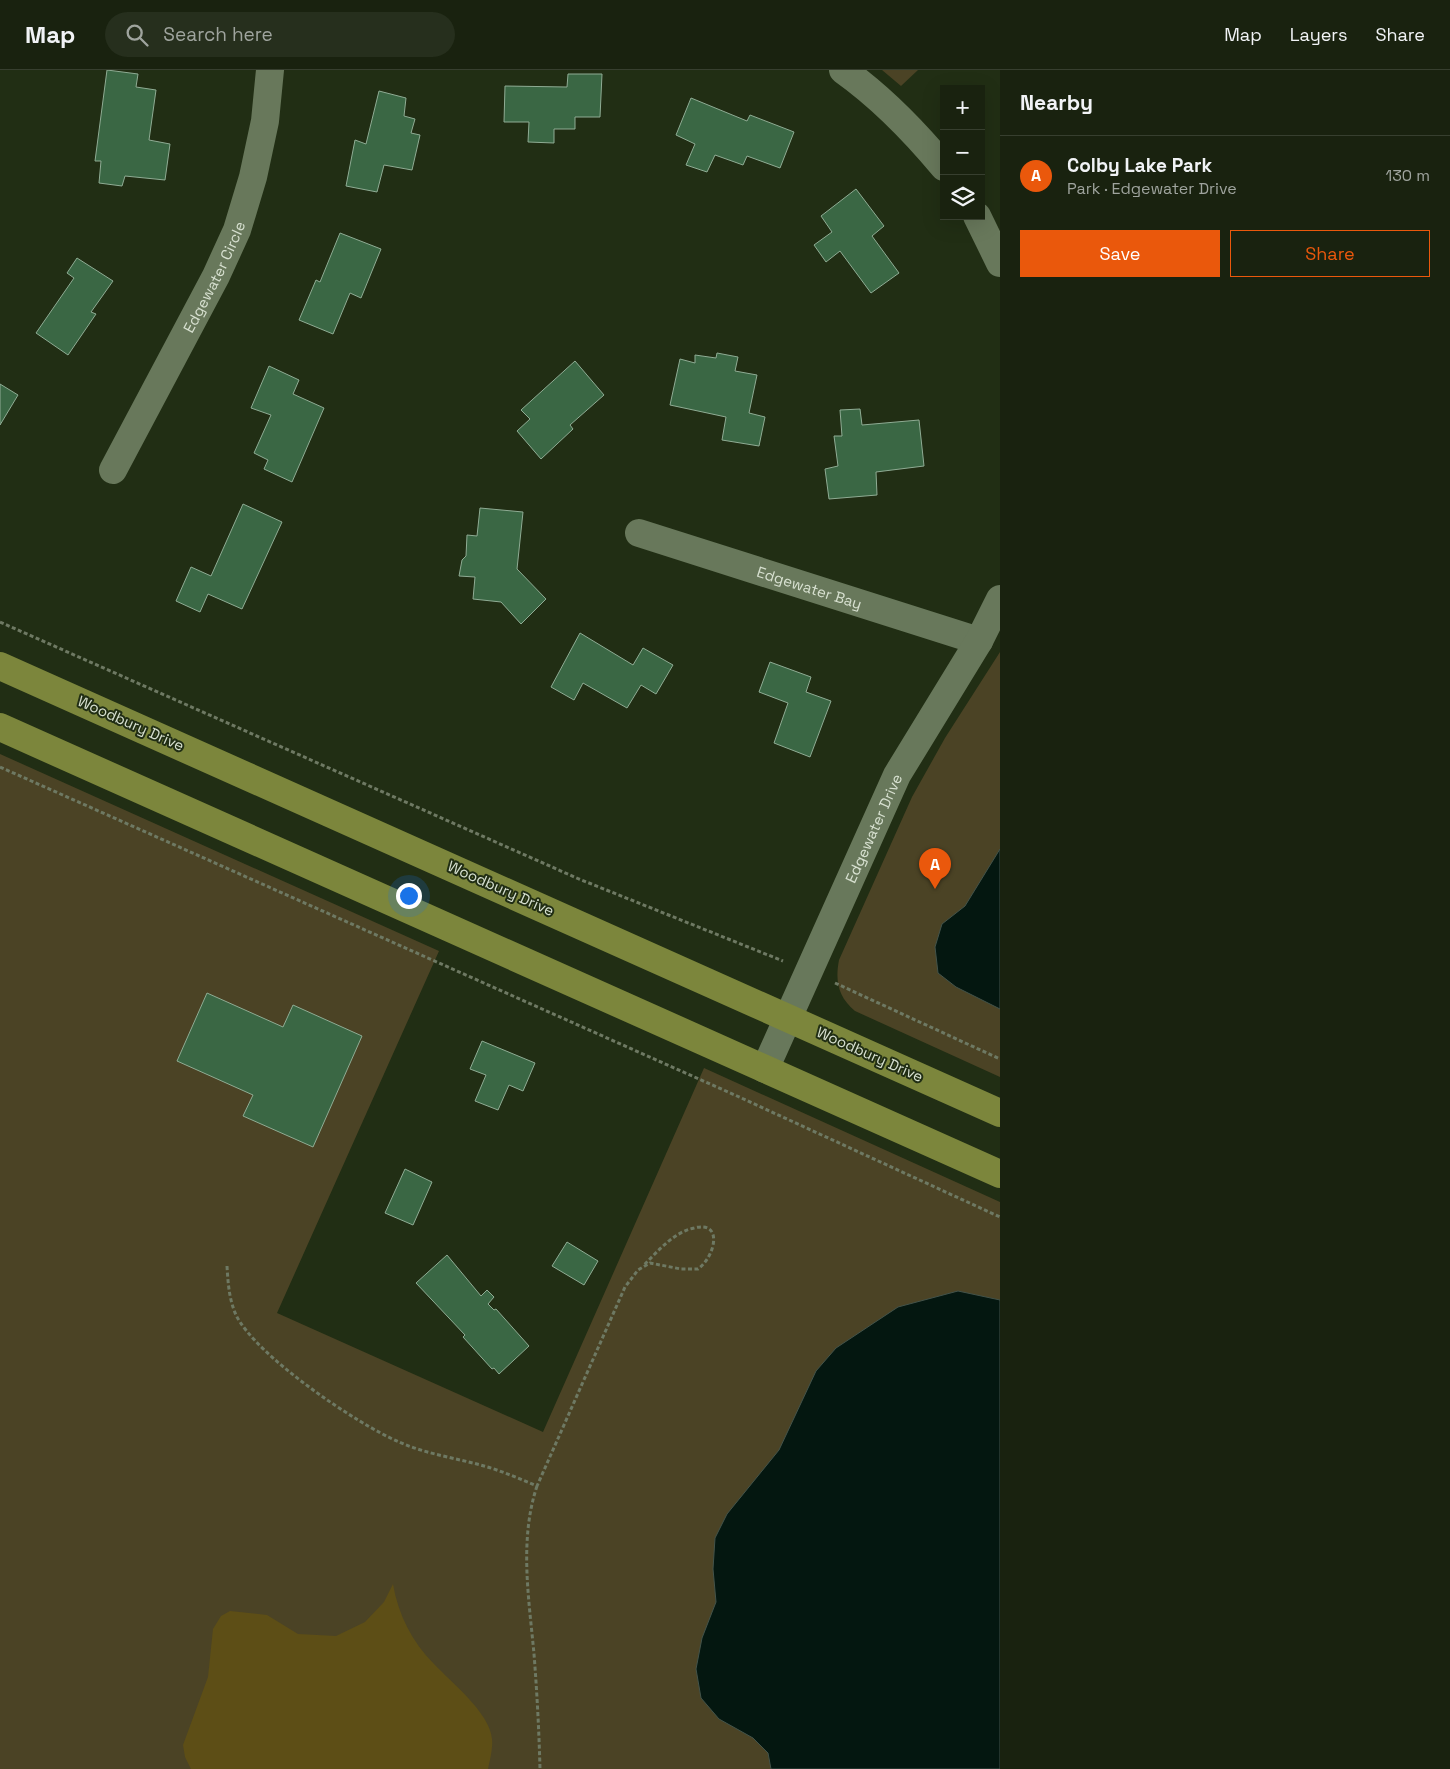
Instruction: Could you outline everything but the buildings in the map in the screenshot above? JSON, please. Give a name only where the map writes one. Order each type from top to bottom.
[{"type":"main road","name":"Woodbury Drive","points":[[0,666],[1000,1113]]},
{"type":"main road","points":[[0,727],[1000,1174]]},
{"type":"street","name":"Edgewater Circle","points":[[113,470],[216,276],[237,230],[253,177],[265,121],[270,70]]},
{"type":"street","points":[[843,70],[863,85],[918,136],[940,162]]},
{"type":"street","points":[[979,220],[1000,263]]},
{"type":"street","name":"Edgewater Bay","points":[[639,533],[980,641]]},
{"type":"street","name":"Edgewater Drive","points":[[765,1069],[897,775],[980,641],[1000,599]]},
{"type":"path","points":[[0,622],[579,879],[809,971],[1000,1058]]},
{"type":"path","points":[[0,767],[738,1096],[1000,1217]]},
{"type":"path","points":[[540,1769],[537,1690],[527,1576],[528,1525],[537,1486],[617,1302],[629,1282],[644,1265],[663,1246],[692,1228],[704,1228],[713,1234],[715,1244],[709,1260],[698,1269],[681,1269],[655,1263],[644,1265]]},
{"type":"path","points":[[228,1266],[228,1287],[236,1314],[262,1349],[290,1372],[351,1414],[400,1442],[482,1465],[537,1486]]},
{"type":"shaded area","points":[[882,70],[918,70],[901,86]]},
{"type":"shaded area","points":[[1000,652],[1000,1077],[855,1011],[841,994],[837,975],[839,960],[912,797],[945,738]]},
{"type":"shaded area","points":[[0,754],[439,951],[277,1313],[543,1432],[704,1068],[1000,1202],[1000,1769],[0,1769]]},
{"type":"shaded area","points":[[1000,849],[1000,1009],[956,987],[938,973],[935,947],[942,924],[965,906]]},
{"type":"shaded area","points":[[958,1291],[1000,1300],[1000,1769],[771,1769],[768,1753],[753,1738],[719,1719],[701,1698],[696,1669],[702,1638],[716,1602],[713,1569],[715,1538],[727,1514],[779,1450],[816,1371],[836,1348],[898,1307]]},
{"type":"shaded area","points":[[393,1584],[402,1617],[419,1646],[469,1699],[490,1729],[492,1750],[488,1769],[191,1769],[185,1757],[183,1745],[208,1677],[213,1629],[221,1616],[230,1611],[267,1615],[298,1634],[336,1636],[365,1622],[384,1602]]},
{"type":"place","name":"Colby Lake Park","points":[[935,889]]}]
